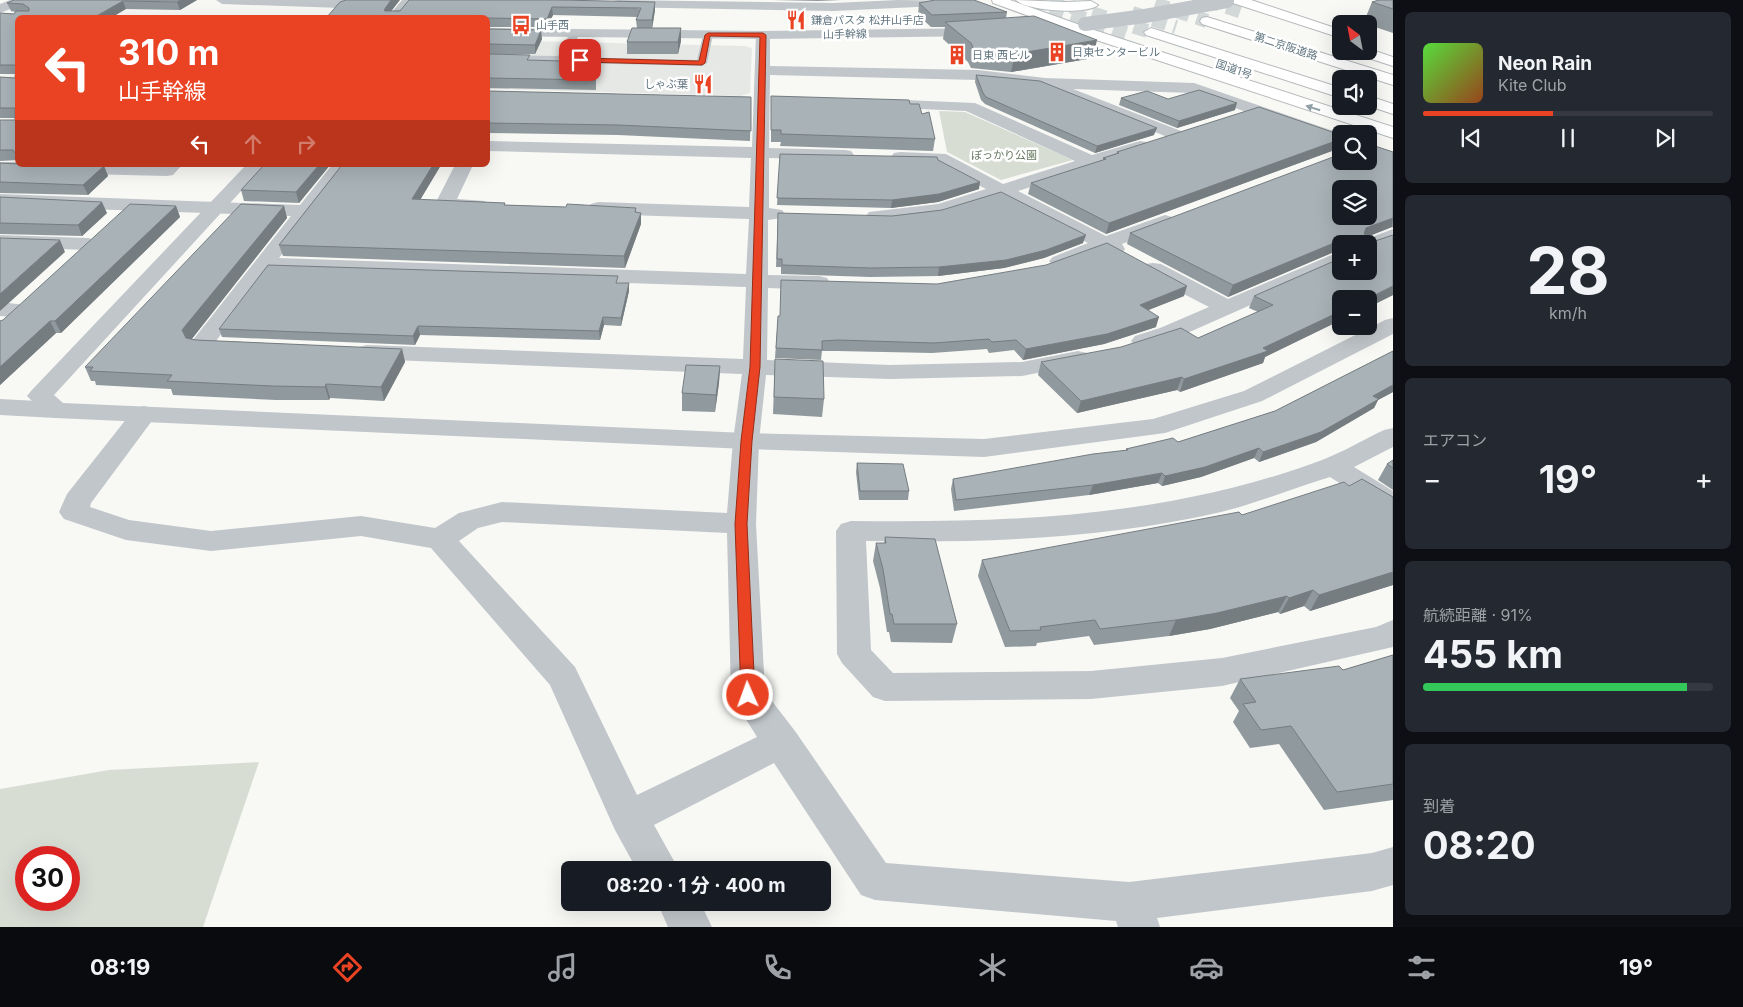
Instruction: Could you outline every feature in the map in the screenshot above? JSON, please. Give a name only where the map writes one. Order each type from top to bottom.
[{"type":"highway","points":[[998,0],[1067,26],[1393,133]]},
{"type":"highway","points":[[1022,0],[1033,4],[1062,8],[1091,5]]},
{"type":"highway","points":[[1232,0],[1332,31]]},
{"type":"highway","points":[[1244,13],[1332,42]]},
{"type":"highway","points":[[1223,17],[1393,78]]},
{"type":"highway","name":"第二京阪道路","points":[[1207,21],[1393,78]]},
{"type":"highway","name":"第二京阪道路","points":[[1176,27],[1332,78]]},
{"type":"highway","points":[[1151,32],[1332,90]]},
{"type":"highway","name":"国道1号","points":[[1126,33],[1332,102]]},
{"type":"highway","points":[[1378,46],[1393,51]]},
{"type":"highway","points":[[1378,57],[1393,62]]},
{"type":"highway","points":[[1377,93],[1393,98]]},
{"type":"highway","points":[[1377,104],[1393,109]]},
{"type":"highway","points":[[1374,115],[1393,121]]},
{"type":"street","points":[[0,9],[21,0]]},
{"type":"street","points":[[222,0],[342,4],[347,0]]},
{"type":"street","points":[[396,15],[409,0]]},
{"type":"street","points":[[606,4],[664,2],[834,7],[957,1],[954,0]]},
{"type":"street","points":[[1038,28],[1145,16],[1232,0]]},
{"type":"street","points":[[660,35],[664,2]]},
{"type":"street","points":[[0,16],[15,17]]},
{"type":"street","name":"山手幹線","points":[[490,32],[763,35],[993,32]]},
{"type":"street","points":[[763,35],[755,367],[746,441],[741,524],[748,695],[782,742],[875,881],[1134,914],[1372,872],[1393,866]]},
{"type":"street","points":[[762,70],[978,74],[1045,83],[1194,88],[1332,136]]},
{"type":"street","points":[[1045,83],[1175,135]]},
{"type":"street","points":[[870,104],[969,106],[1092,162]]},
{"type":"street","points":[[1229,118],[1256,110]]},
{"type":"street","points":[[855,216],[891,216],[940,210],[1193,130]]},
{"type":"street","points":[[490,146],[940,158],[1227,307]]},
{"type":"street","points":[[0,167],[166,171],[171,167]]},
{"type":"street","points":[[56,410],[40,396],[254,167]]},
{"type":"street","points":[[231,346],[201,345],[339,167]]},
{"type":"street","points":[[463,167],[445,204],[494,205]]},
{"type":"street","points":[[0,200],[306,211]]},
{"type":"street","points":[[67,264],[129,206]]},
{"type":"street","points":[[582,208],[797,214]]},
{"type":"street","points":[[1043,267],[1187,213]]},
{"type":"street","points":[[0,241],[99,233]]},
{"type":"street","points":[[1377,242],[1393,235]]},
{"type":"street","points":[[1126,347],[1168,333],[1332,261]]},
{"type":"street","points":[[264,264],[834,284]]},
{"type":"street","points":[[0,326],[16,305]]},
{"type":"street","points":[[0,407],[746,441],[984,448],[1156,427],[1253,396],[1393,325]]},
{"type":"street","points":[[349,351],[890,372],[1022,369],[1099,354]]},
{"type":"street","points":[[144,414],[78,501],[74,512],[126,530],[211,541],[361,526],[440,539],[563,677],[630,818],[654,861]]},
{"type":"street","points":[[1393,436],[1333,466],[1222,502],[1113,521],[1020,530],[923,532],[851,530],[854,654],[886,687],[1091,685],[1222,672],[1382,638],[1393,633]]},
{"type":"street","points":[[1333,466],[1393,504]]},
{"type":"street","points":[[440,539],[469,520],[502,512],[741,524]]},
{"type":"street","points":[[630,818],[782,742]]},
{"type":"street","points":[[682,911],[691,927]]},
{"type":"lane","points":[[561,60],[575,33]]},
{"type":"lane","points":[[490,58],[702,63],[708,35]]},
{"type":"shaded area","points":[[490,40],[745,46],[752,48],[750,93],[741,96],[490,89]]},
{"type":"green space","name":"ぽっかり公園","points":[[939,111],[965,112],[1073,160],[1001,180],[947,152]]},
{"type":"green space","points":[[259,762],[203,927],[0,927],[0,789],[109,770]]},
{"type":"building","points":[[14,0],[181,0],[177,2],[123,1],[98,15],[15,15],[15,65],[0,65],[0,13],[14,14],[16,11],[29,11],[29,8],[23,4],[7,3]]},
{"type":"building","points":[[346,0],[391,0],[384,10],[400,11],[409,0],[655,2],[652,20],[636,20],[641,8],[552,7],[547,19],[490,18],[490,15],[329,15],[340,2]]},
{"type":"building","points":[[935,0],[974,0],[1007,12],[932,15],[919,3]]},
{"type":"building","points":[[1393,0],[1393,9],[1372,2]]},
{"type":"building","points":[[1034,16],[1097,40],[1015,54],[974,50],[971,43],[945,22]]},
{"type":"building","points":[[632,28],[681,28],[678,42],[627,42]]},
{"type":"building","points":[[490,29],[541,30],[535,45],[490,44]]},
{"type":"building","points":[[490,54],[530,55],[527,60],[595,62],[595,80],[490,78]]},
{"type":"building","points":[[976,75],[1040,81],[1157,128],[1097,146],[986,97]]},
{"type":"building","points":[[0,77],[15,78],[15,108],[0,108]]},
{"type":"building","points":[[1199,90],[1237,103],[1179,121],[1121,98],[1147,91],[1168,99]]},
{"type":"building","points":[[490,91],[751,97],[751,131],[618,125],[490,123]]},
{"type":"building","points":[[771,96],[909,100],[910,104],[919,104],[922,114],[929,112],[935,139],[781,134],[781,130],[771,130]]},
{"type":"building","points":[[1259,107],[1332,132],[1332,142],[1109,223],[1031,183],[1106,159],[1103,158],[1119,153],[1117,152]]},
{"type":"building","points":[[0,120],[15,120],[15,153],[13,150],[0,150]]},
{"type":"building","points":[[1377,147],[1393,152],[1393,218],[1377,224],[1377,180],[1332,180],[1332,225],[1374,225],[1366,228],[1364,234],[1372,235],[1332,235],[1332,244],[1233,285],[1130,233],[1332,157],[1332,170],[1377,170]]},
{"type":"building","points":[[780,154],[937,157],[938,160],[980,182],[939,194],[892,200],[777,198]]},
{"type":"building","points":[[0,163],[15,164],[15,167],[103,167],[83,185],[0,182]]},
{"type":"building","points":[[262,167],[317,167],[296,192],[241,190]]},
{"type":"building","points":[[340,167],[432,167],[412,199],[505,203],[504,205],[566,207],[567,204],[636,208],[635,212],[641,213],[624,256],[279,245]]},
{"type":"building","points":[[1001,192],[1086,235],[1046,250],[1006,260],[939,267],[871,268],[782,265],[782,259],[777,259],[778,213],[892,216],[942,210]]},
{"type":"building","points":[[0,197],[102,202],[78,225],[0,223]]},
{"type":"building","points":[[130,204],[176,206],[55,321],[50,321],[0,367],[0,321]]},
{"type":"building","points":[[241,204],[284,206],[182,330],[186,338],[402,349],[381,387],[326,384],[325,387],[272,386],[167,381],[172,375],[90,371],[93,367],[85,367]]},
{"type":"building","points":[[1393,235],[1393,286],[1377,294],[1377,290],[1332,290],[1332,315],[1263,348],[1268,351],[1184,379],[1182,377],[1081,401],[1041,362],[1121,347],[1181,328],[1198,338],[1273,305],[1254,296],[1332,262],[1332,280],[1377,280],[1377,240]]},
{"type":"building","points":[[0,238],[60,240],[0,294]]},
{"type":"building","points":[[1107,243],[1187,286],[1140,305],[1159,317],[1107,334],[1026,349],[1016,340],[992,342],[989,339],[934,343],[838,340],[822,341],[822,350],[776,348],[778,316],[780,316],[781,280],[937,284],[1046,265]]},
{"type":"building","points":[[268,265],[618,276],[616,283],[629,283],[621,318],[603,317],[599,331],[418,326],[413,336],[219,329]]},
{"type":"building","points":[[1393,351],[1393,385],[1373,396],[1379,399],[1321,432],[1263,452],[1259,448],[1205,467],[1165,476],[1162,473],[1093,485],[956,500],[953,479],[1093,454],[1128,450],[1126,449],[1173,438],[1178,442],[1275,411]]},
{"type":"building","points":[[775,359],[823,361],[824,399],[774,397]]},
{"type":"building","points":[[686,365],[720,366],[716,395],[682,393]]},
{"type":"building","points":[[1393,460],[1393,468],[1387,464]]},
{"type":"building","points":[[857,463],[903,464],[909,491],[860,491]]},
{"type":"building","points":[[1362,479],[1393,497],[1393,572],[1319,595],[1313,590],[1289,598],[1287,596],[1217,613],[1100,629],[1095,620],[1040,627],[1041,630],[1010,631],[982,560],[1239,512],[1242,515],[1344,482],[1349,486]]},
{"type":"building","points":[[885,537],[935,539],[957,624],[894,624],[892,614],[890,614],[883,569],[876,543],[886,543]]},
{"type":"building","points":[[1393,655],[1393,784],[1337,792],[1291,726],[1261,730],[1243,704],[1256,702],[1240,679],[1339,666],[1343,670]]},
{"type":"tunnel","points":[[1030,0],[1126,33]]},
{"type":"tunnel","points":[[1050,0],[1151,32]]},
{"type":"tunnel","points":[[1206,0],[1245,13]]},
{"type":"tunnel","points":[[1155,4],[1207,21]]},
{"type":"tunnel","points":[[1132,13],[1176,27]]},
{"type":"place","name":"鎌倉パスタ 松井山手店","points":[[796,20]]},
{"type":"place","name":"山手西","points":[[521,25]]},
{"type":"place","name":"日東センタービル","points":[[1057,52]]},
{"type":"place","name":"日東 西ビル","points":[[957,55]]},
{"type":"place","name":"しゃぶ葉","points":[[703,84]]},
{"type":"route","points":[[580,60],[702,63],[708,35],[763,35],[755,367],[746,441],[741,524],[748,695]]}]
